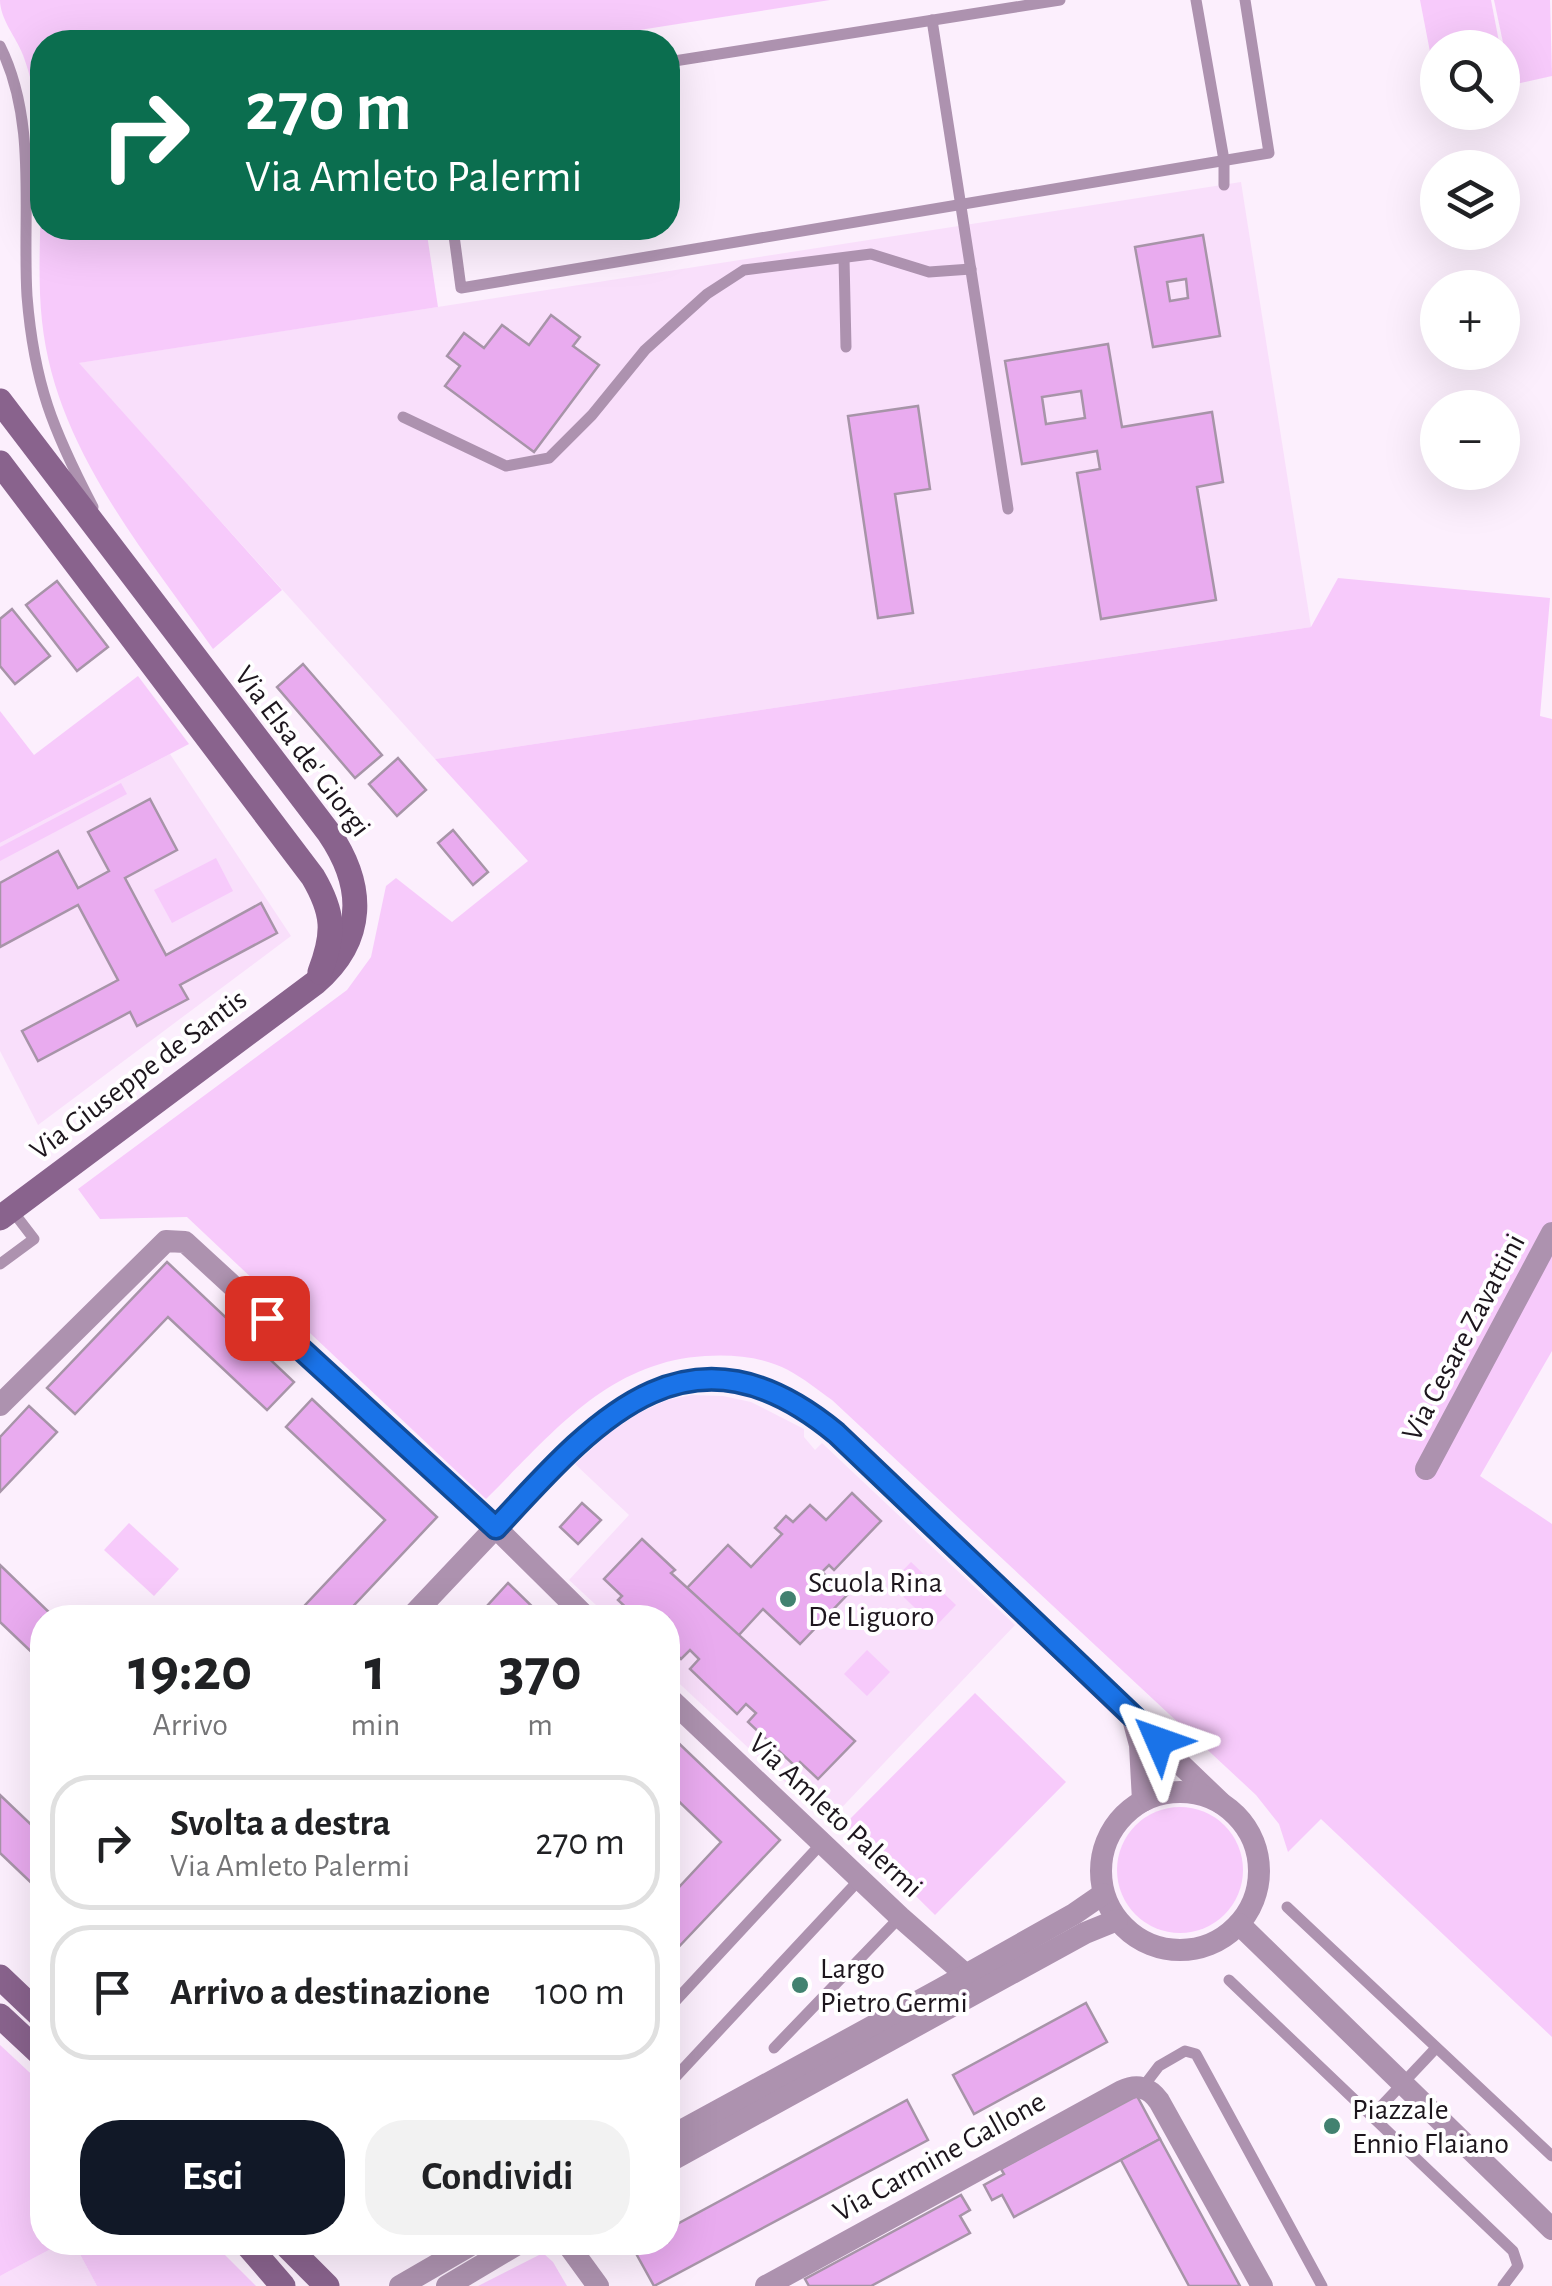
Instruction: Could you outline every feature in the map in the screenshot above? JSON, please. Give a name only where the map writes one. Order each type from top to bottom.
[{"type":"main road","name":"Via Elsa de' Giorgi","points":[[0,402],[329,833],[347,864],[355,892],[352,930],[332,969],[316,983]]},
{"type":"main road","points":[[0,463],[319,886],[330,914],[331,932],[316,983]]},
{"type":"main road","name":"Via Giuseppe de Santis","points":[[6,1213],[316,983]]},
{"type":"main road","points":[[0,1977],[30,2002]]},
{"type":"main road","points":[[0,2016],[30,2045]]},
{"type":"main road","points":[[259,2255],[283,2286]]},
{"type":"main road","points":[[296,2255],[327,2286]]},
{"type":"street","name":"Via Cesare Zavattini","points":[[1426,1469],[1552,1234]]},
{"type":"street","points":[[0,1405],[166,1241],[185,1242],[496,1528],[574,1605]]},
{"type":"street","points":[[422,1605],[586,1435],[607,1418],[669,1384],[735,1381],[790,1400],[836,1433],[1239,1818],[1252,1836],[1259,1859],[1259,1882],[1240,1924],[1222,1939],[1200,1948],[1178,1951],[1144,1942],[1117,1920],[1103,1894],[1102,1854],[1110,1833],[1124,1814],[1143,1801],[1168,1792],[1196,1793],[1221,1802]]},
{"type":"street","name":"Via Amleto Palermi","points":[[680,1708],[966,1975]]},
{"type":"street","points":[[1132,1716],[1140,1745],[1143,1801]]},
{"type":"street","points":[[680,2126],[966,1975],[1103,1894]]},
{"type":"street","points":[[680,2155],[1085,1933],[1117,1920]]},
{"type":"street","points":[[1240,1924],[1552,2229]]},
{"type":"street","points":[[1143,2087],[1159,2100],[1262,2286]]},
{"type":"street","name":"Via Carmine Gallone","points":[[769,2285],[1122,2091],[1143,2087]]},
{"type":"street","points":[[400,2286],[454,2255]]},
{"type":"street","points":[[447,2286],[499,2255]]},
{"type":"street","points":[[576,2255],[594,2278]]},
{"type":"lane","points":[[680,60],[1060,0]]},
{"type":"lane","points":[[1196,0],[1224,160],[1224,184]]},
{"type":"lane","points":[[455,240],[462,288],[1269,152],[1245,0]]},
{"type":"lane","points":[[932,20],[1008,509]]},
{"type":"lane","points":[[0,46],[14,78],[24,125],[28,300],[41,391],[54,432],[126,568]]},
{"type":"lane","points":[[403,417],[506,466],[549,458],[592,415],[644,350],[707,294],[744,270],[871,254],[929,272],[971,269]]},
{"type":"lane","points":[[844,258],[846,348]]},
{"type":"lane","points":[[0,1264],[34,1238],[6,1213]]},
{"type":"lane","points":[[680,1996],[822,1844]]},
{"type":"lane","points":[[680,2072],[860,1879]]},
{"type":"lane","points":[[1287,1907],[1552,2156]]},
{"type":"lane","points":[[774,2048],[900,1917]]},
{"type":"lane","points":[[1229,1980],[1514,2251],[1518,2266],[1503,2286]]},
{"type":"lane","points":[[1372,2116],[1436,2048]]},
{"type":"lane","points":[[1143,2087],[1159,2066],[1185,2052],[1196,2054],[1322,2286]]},
{"type":"shaded area","points":[[0,0],[830,0],[639,30],[30,30],[30,77]]},
{"type":"shaded area","points":[[1420,0],[1491,0],[1497,30],[1426,30]]},
{"type":"shaded area","points":[[1494,0],[1550,0],[1552,76],[1520,83],[1520,30],[1500,30]]},
{"type":"shaded area","points":[[1241,182],[1311,627],[435,759],[78,363]]},
{"type":"shaded area","points":[[40,240],[428,240],[438,307],[79,363],[282,590],[213,649],[106,495],[83,454],[50,367],[42,321]]},
{"type":"shaded area","points":[[1338,578],[1550,598],[1540,716],[1552,719],[1552,1351],[1480,1476],[1552,1524],[1552,2037],[1321,1819],[1288,1852],[1279,1824],[1256,1795],[832,1400],[794,1373],[758,1359],[726,1356],[670,1361],[639,1372],[584,1405],[486,1499],[187,1217],[100,1219],[78,1189],[347,990],[371,957],[386,886],[396,878],[452,922],[528,861],[435,759],[1311,627]]},
{"type":"shaded area","points":[[138,676],[189,744],[0,843],[0,711],[34,755]]},
{"type":"shaded area","points":[[170,754],[291,936],[38,1125],[0,1051],[0,843]]},
{"type":"shaded area","points":[[121,783],[127,794],[0,861],[0,847]]},
{"type":"shaded area","points":[[216,858],[233,891],[172,923],[154,890]]},
{"type":"shaded area","name":"Scuola Rina De Liguoro","points":[[692,1395],[723,1396],[751,1402],[804,1429],[804,1437],[815,1450],[822,1443],[1015,1625],[828,1822],[680,1684],[680,1605],[596,1605],[569,1580],[629,1515],[575,1464],[609,1433],[667,1400]]},
{"type":"shaded area","points":[[129,1523],[179,1569],[154,1596],[104,1550]]},
{"type":"shaded area","points":[[911,1562],[956,1605],[935,1627],[890,1584]]},
{"type":"shaded area","points":[[867,1650],[890,1672],[867,1696],[844,1674]]},
{"type":"shaded area","points":[[975,1693],[1066,1782],[935,1915],[844,1825]]},
{"type":"shaded area","points":[[1180,1807],[1204,1812],[1224,1826],[1238,1846],[1243,1870],[1238,1894],[1224,1914],[1204,1928],[1180,1933],[1156,1928],[1136,1914],[1122,1894],[1117,1870],[1122,1846],[1136,1826],[1156,1812]]},
{"type":"shaded area","points":[[0,2045],[30,2073],[30,2255],[39,2255],[0,2276]]},
{"type":"shaded area","points":[[39,2255],[80,2255],[97,2286],[0,2286],[0,2276]]},
{"type":"shaded area","points":[[80,2255],[225,2255],[256,2286],[97,2286]]},
{"type":"shaded area","points":[[545,2255],[567,2286],[478,2286]]},
{"type":"building","points":[[1203,235],[1220,336],[1153,347],[1135,247]],"holes":[[[1186,279],[1188,298],[1170,301],[1167,282]]]},
{"type":"building","points":[[551,315],[580,337],[573,346],[599,365],[534,452],[445,386],[460,366],[447,356],[464,333],[484,348],[502,325],[529,345]]},
{"type":"building","points":[[1108,344],[1122,427],[1212,412],[1223,482],[1197,487],[1216,600],[1101,619],[1077,473],[1100,469],[1097,451],[1022,464],[1005,361]],"holes":[[[1081,391],[1085,418],[1046,424],[1042,397]]]},
{"type":"building","points":[[918,406],[930,489],[895,494],[913,613],[878,618],[848,416]]},
{"type":"building","points":[[57,581],[108,647],[77,671],[26,605]]},
{"type":"building","points":[[12,609],[50,656],[15,684],[0,666],[0,619]]},
{"type":"building","points":[[303,664],[382,755],[355,778],[277,687]]},
{"type":"building","points":[[398,758],[426,790],[397,816],[369,784]]},
{"type":"building","points":[[150,799],[177,850],[125,878],[166,955],[261,903],[277,933],[180,985],[188,999],[137,1026],[130,1012],[38,1061],[22,1031],[118,980],[78,905],[0,947],[0,883],[58,851],[78,888],[109,871],[88,832]]},
{"type":"building","points":[[453,830],[488,872],[473,885],[438,843]]},
{"type":"building","points":[[167,1262],[294,1382],[267,1410],[168,1317],[75,1414],[47,1388]]},
{"type":"building","points":[[312,1399],[437,1517],[354,1605],[305,1605],[385,1520],[286,1427]]},
{"type":"building","points":[[29,1406],[57,1432],[0,1492],[0,1437]]},
{"type":"building","points":[[852,1493],[881,1521],[834,1570],[829,1565],[822,1572],[847,1595],[800,1644],[763,1609],[738,1636],[687,1588],[728,1545],[751,1567],[782,1534],[775,1528],[786,1516],[793,1522],[810,1505],[826,1520]]},
{"type":"building","points":[[582,1503],[601,1520],[578,1544],[560,1527]]},
{"type":"building","points":[[642,1539],[675,1570],[671,1573],[855,1741],[818,1779],[800,1762],[796,1767],[748,1722],[756,1713],[746,1704],[737,1714],[690,1669],[699,1659],[690,1650],[680,1658],[680,1605],[623,1605],[618,1600],[622,1596],[604,1579]]},
{"type":"building","points":[[0,1565],[42,1605],[30,1605],[30,1651],[0,1622]]},
{"type":"building","points":[[508,1583],[531,1605],[488,1605]]},
{"type":"building","points":[[680,1744],[780,1840],[680,1946],[680,1886],[721,1842],[680,1803]]},
{"type":"building","points":[[0,1795],[30,1824],[30,1882],[0,1853]]},
{"type":"building","points":[[1086,2003],[1107,2042],[974,2114],[953,2075]]},
{"type":"building","points":[[1137,2096],[1160,2139],[1014,2217],[1002,2195],[992,2200],[984,2185],[1004,2174],[1001,2169]]},
{"type":"building","points":[[907,2100],[928,2140],[654,2286],[637,2255],[680,2255],[680,2223]]},
{"type":"building","points":[[1160,2139],[1240,2286],[1189,2286],[1121,2160]]},
{"type":"building","points":[[961,2195],[970,2210],[960,2216],[970,2233],[871,2286],[809,2286],[805,2279]]},
{"type":"place","name":"Scuola Rina De Liguoro","points":[[788,1599]]},
{"type":"place","name":"Largo Pietro Germi","points":[[800,1985]]},
{"type":"place","name":"Piazzale Ennio Flaiano","points":[[1332,2126]]},
{"type":"route","points":[[267,1318],[496,1528],[586,1435],[629,1403],[669,1384],[694,1380],[735,1381],[772,1391],[836,1433],[1159,1741]]}]
